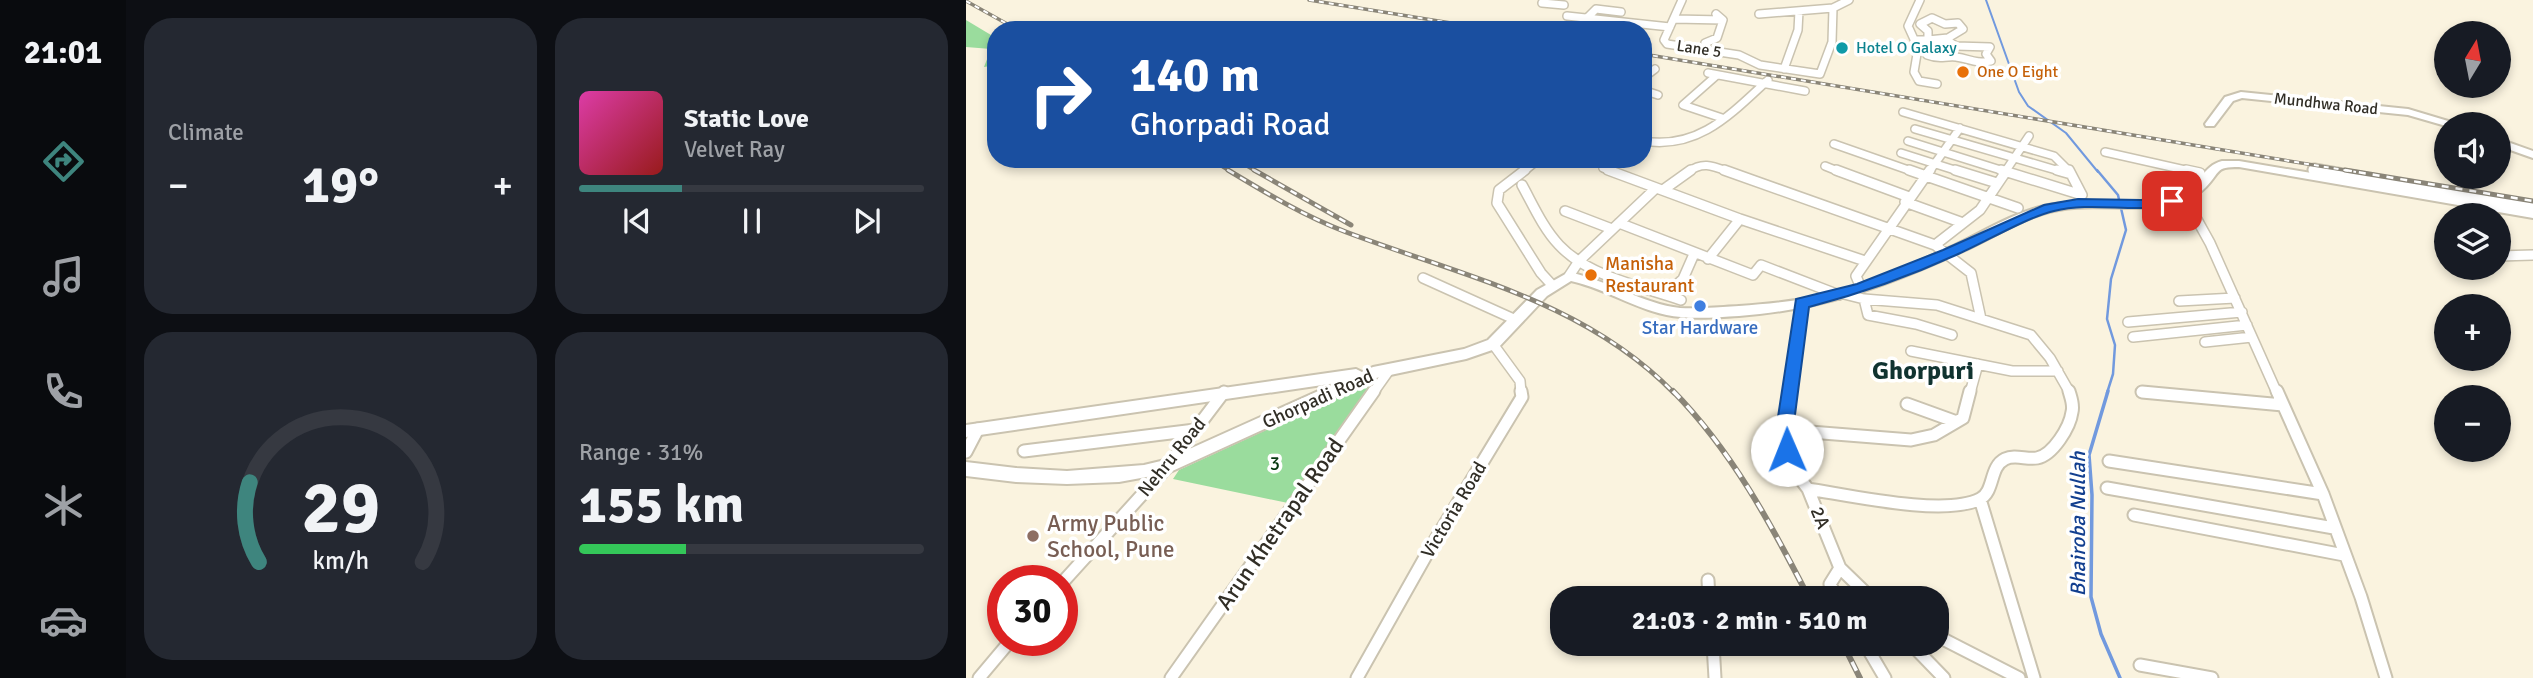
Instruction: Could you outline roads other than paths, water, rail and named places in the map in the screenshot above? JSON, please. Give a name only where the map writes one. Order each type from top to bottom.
[{"type":"main road","name":"Mundhwa Road","points":[[2210,124],[2229,99],[2241,95],[2408,112],[2434,119]]},
{"type":"main road","points":[[2511,147],[2533,155]]},
{"type":"main road","points":[[1569,276],[1583,279],[1650,307],[1680,313],[1801,303],[1863,294],[2049,208],[2078,203],[2141,204],[2185,198],[2198,191],[2202,178],[2208,180],[2212,169],[2220,162],[2321,175],[2533,212]]},
{"type":"main road","name":"Ghorpadi Road","points":[[966,468],[1019,474],[1092,477],[1141,473],[1168,466],[1373,373],[1466,354],[1493,344],[1552,285],[1569,276]]},
{"type":"main road","points":[[972,430],[1224,392],[1373,373]]},
{"type":"street","name":"Lane 5","points":[[1682,0],[1664,40],[1667,44],[1740,55],[1760,65],[1784,69]]},
{"type":"street","points":[[1759,14],[1833,8],[1846,4],[1849,0]]},
{"type":"street","points":[[1920,0],[1908,26],[1918,48],[1915,75],[1919,81],[1937,84]]},
{"type":"street","points":[[1542,3],[1566,9],[1586,19],[1607,21]]},
{"type":"street","points":[[1800,11],[1798,30],[1784,69],[1820,74],[1833,42],[1833,8]]},
{"type":"street","points":[[1586,19],[1596,9],[1621,12]]},
{"type":"street","points":[[1716,14],[1723,20]]},
{"type":"street","points":[[1915,40],[1928,40],[1945,39],[1963,30],[1960,24],[1945,23],[1932,18],[1921,23],[1928,31],[1928,40],[1932,49],[1927,55],[1938,60],[1948,57],[1967,59],[1978,64],[1991,61],[1986,54],[1990,47],[1980,44],[1951,46],[1945,39]]},
{"type":"street","points":[[1674,19],[1723,20]]},
{"type":"street","points":[[1705,43],[1717,38],[1723,20]]},
{"type":"street","points":[[1652,25],[1670,27]]},
{"type":"street","points":[[1652,72],[1656,69]]},
{"type":"street","points":[[1708,73],[1805,91]]},
{"type":"street","points":[[1717,75],[1683,105],[1722,118]]},
{"type":"street","points":[[1652,144],[1661,146],[1696,138],[1765,82]]},
{"type":"street","points":[[1652,93],[1658,95]]},
{"type":"street","points":[[1903,112],[2054,156],[2067,166],[2082,195],[1908,141]]},
{"type":"street","points":[[1952,335],[1916,324],[1868,315],[1856,275],[1960,128]]},
{"type":"street","points":[[1915,129],[2071,174]]},
{"type":"street","points":[[1935,245],[1980,211],[2029,136]]},
{"type":"street","points":[[1834,144],[2018,208]]},
{"type":"street","points":[[2105,152],[2202,178]]},
{"type":"street","points":[[1901,153],[1997,183]]},
{"type":"street","points":[[1569,276],[1578,261],[1660,189],[1696,166],[1707,164],[1889,226],[1935,245],[1971,274],[1981,318]]},
{"type":"street","points":[[1825,166],[1963,223]]},
{"type":"street","points":[[1527,168],[1499,190],[1497,203],[1541,273],[1552,285]]},
{"type":"street","points":[[1603,168],[1740,219],[1865,261]]},
{"type":"street","points":[[1522,185],[1544,225],[1560,245],[1578,261],[1681,300]]},
{"type":"street","points":[[2185,198],[2242,312],[2323,494],[2386,678]]},
{"type":"street","points":[[1565,211],[1616,226],[1753,275],[1762,265],[1842,295]]},
{"type":"street","points":[[1708,259],[1740,219]]},
{"type":"street","points":[[1667,295],[1683,279],[1695,254]]},
{"type":"street","points":[[2511,256],[2531,257]]},
{"type":"street","points":[[1423,278],[1516,320]]},
{"type":"street","points":[[1808,489],[1924,503],[1956,503],[1980,499],[1988,492],[1999,463],[2016,457],[2044,456],[2069,422],[2073,408],[2071,396],[2058,372],[2039,342],[2031,335],[1981,318],[1916,301],[1863,294]]},
{"type":"street","points":[[2179,301],[2235,298]]},
{"type":"street","name":"2A","points":[[1801,303],[1785,430],[1787,450],[1795,472],[1808,489],[1840,568],[1859,586]]},
{"type":"street","points":[[2128,323],[2242,312]]},
{"type":"street","points":[[2133,337],[2247,325]]},
{"type":"street","points":[[2204,342],[2252,337]]},
{"type":"street","name":"Victoria Road","points":[[1357,678],[1428,552],[1522,397],[1520,381],[1493,344]]},
{"type":"street","points":[[1911,351],[2012,371],[2058,372]]},
{"type":"street","points":[[1785,430],[1911,440],[1938,435],[1954,421],[1964,418],[1978,364]]},
{"type":"street","name":"Arun Khetrapal Road","points":[[1171,678],[1390,369]]},
{"type":"street","name":"Nehru Road","points":[[1078,565],[1168,466],[1224,392]]},
{"type":"street","points":[[2143,392],[2283,405]]},
{"type":"street","points":[[1907,404],[1954,421]]},
{"type":"street","points":[[966,452],[972,430]]},
{"type":"street","points":[[1024,451],[1195,430]]},
{"type":"street","points":[[2109,461],[2323,494]]},
{"type":"street","points":[[2106,488],[2334,528]]},
{"type":"street","points":[[1980,499],[2034,678]]},
{"type":"street","points":[[2134,515],[2344,555]]},
{"type":"street","points":[[1831,586],[1840,568]]},
{"type":"street","points":[[1708,580],[1709,586]]},
{"type":"street","points":[[1949,642],[2019,678]]},
{"type":"street","points":[[979,678],[998,656]]},
{"type":"street","points":[[1714,656],[1715,678]]},
{"type":"street","points":[[1872,656],[1885,678]]},
{"type":"street","points":[[1923,656],[1944,678]]},
{"type":"street","points":[[2140,665],[2212,678]]},
{"type":"waterway","name":"Bhairoba Nullah","points":[[1986,0],[2019,92],[2028,106],[2066,133],[2098,172]]},
{"type":"waterway","name":"Bhairoba Nullah","points":[[2097,170],[2118,195],[2126,230],[2111,279],[2107,319],[2115,345],[2113,374],[2107,393]]},
{"type":"waterway","name":"Bhairoba Nullah","points":[[2108,391],[2089,455],[2092,495],[2091,597],[2101,634],[2120,678]]},
{"type":"railway","points":[[1309,0],[1438,21]]},
{"type":"railway","points":[[966,1],[1002,21]]},
{"type":"railway","points":[[1652,55],[2356,172]]},
{"type":"railway","points":[[1225,168],[1231,172]]},
{"type":"railway","points":[[1250,168],[1257,172]]},
{"type":"railway","points":[[1228,170],[1330,226],[1477,278],[1561,313],[1601,335],[1639,361],[1674,393]]},
{"type":"railway","points":[[1254,170],[1351,225]]},
{"type":"railway","points":[[2345,170],[2533,201]]},
{"type":"railway","points":[[1673,391],[1732,463],[1765,516],[1803,586]]},
{"type":"railway","points":[[1849,656],[1860,678]]},
{"type":"place","name":"Hotel O Galaxy","points":[[1842,48]]},
{"type":"place","name":"One O Eight","points":[[1963,72]]},
{"type":"place","name":"Manisha Restaurant","points":[[1591,275]]},
{"type":"place","name":"Star Hardware","points":[[1700,306]]},
{"type":"place","name":"Army Public School, Pune","points":[[1033,536]]},
{"type":"district","name":"Ghorpuri","points":[[1923,371]]},
{"type":"park label","name":"3","points":[[1275,464]]}]
